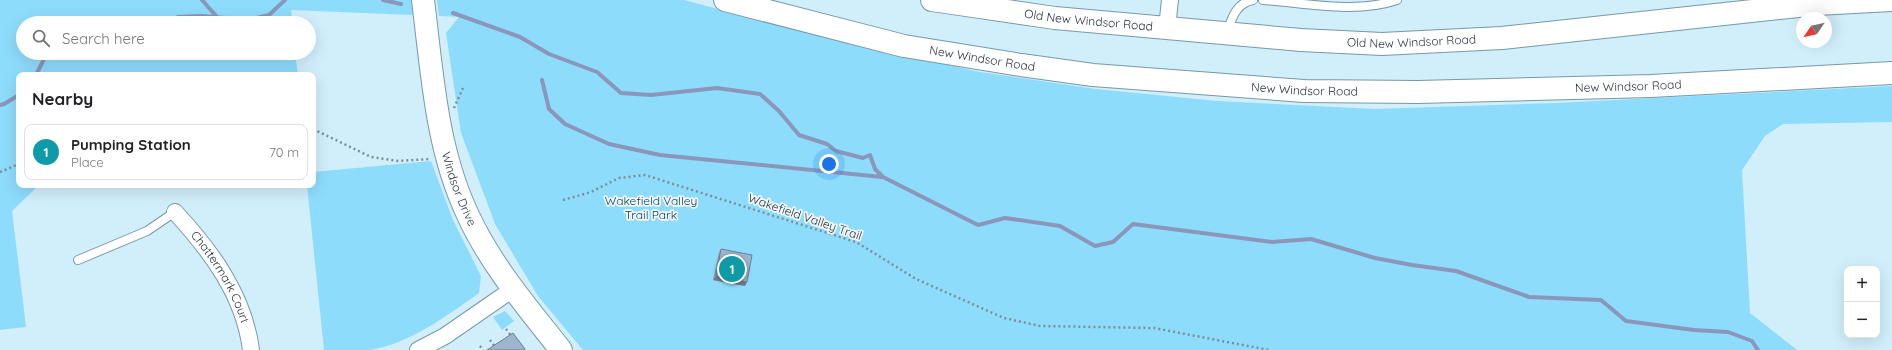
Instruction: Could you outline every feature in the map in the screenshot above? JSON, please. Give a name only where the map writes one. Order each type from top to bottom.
[{"type":"street","name":"Windsor Drive","points":[[423,0],[433,86],[446,154],[466,213],[512,289],[561,350]]},
{"type":"street","name":"New Windsor Road","points":[[725,0],[904,46],[1021,65],[1093,75],[1304,91],[1418,92],[1651,86],[1892,73]]},
{"type":"street","name":"Old New Windsor Road","points":[[932,0],[1055,18],[1302,40],[1382,44],[1459,41],[1817,4],[1892,0]]},
{"type":"street","points":[[1167,28],[1170,0]]},
{"type":"street","name":"Chattermark Court","points":[[175,212],[199,237],[232,287],[243,317],[251,350]]},
{"type":"street","points":[[418,350],[445,336],[512,289]]},
{"type":"lane","points":[[1227,33],[1234,13],[1240,6],[1253,0]]},
{"type":"lane","points":[[1263,0],[1350,7],[1371,7],[1397,0]]},
{"type":"lane","points":[[78,260],[147,231],[175,212]]},
{"type":"path","points":[[455,115],[454,108],[463,88]]},
{"type":"path","points":[[316,130],[371,157],[398,161],[429,159],[446,154]]},
{"type":"path","points":[[0,172],[16,165]]},
{"type":"path","name":"Wakefield Valley Trail","points":[[563,200],[591,192],[619,178],[645,175],[856,242],[916,279],[1004,318],[1040,326],[1154,328],[1269,350]]},
{"type":"path","points":[[506,329],[516,343]]},
{"type":"path","points":[[490,340],[495,347]]},
{"type":"path","points":[[480,346],[483,350]]},
{"type":"green space","points":[[0,0],[411,0],[413,15],[291,10],[291,16],[16,16],[16,60],[296,60],[298,72],[16,72],[16,188],[36,188],[12,211],[26,327],[0,330]]},
{"type":"green space","name":"Wakefield Valley Trail Park","points":[[437,0],[684,0],[824,37],[980,72],[1096,89],[1217,101],[1375,109],[1556,103],[1892,86],[1892,122],[1783,124],[1765,136],[1742,170],[1750,313],[1797,350],[583,350],[538,296],[495,224],[461,133],[446,33],[459,17],[439,16]]},
{"type":"green space","points":[[431,161],[453,220],[481,276],[479,293],[428,328],[399,342],[370,350],[324,350],[307,188],[316,188],[316,172]]},
{"type":"green space","points":[[505,311],[514,321],[502,330],[493,317]]},
{"type":"building","points":[[721,249],[752,255],[747,282],[716,276]]},
{"type":"building","points":[[513,333],[525,349],[524,350],[487,350]]},
{"type":"waterway","points":[[202,0],[216,16]]},
{"type":"waterway","points":[[265,16],[269,15],[285,0]]},
{"type":"waterway","points":[[383,0],[401,4]]},
{"type":"waterway","points":[[453,13],[520,37],[549,54],[597,72],[621,93],[651,95],[717,88],[760,94],[779,111],[799,135],[827,144],[836,151],[863,158],[870,155],[875,169],[883,177],[978,225],[1005,218],[1060,226],[1095,246],[1113,242],[1133,224],[1272,242],[1311,239],[1375,258],[1456,271],[1529,297],[1601,300],[1626,321],[1694,330],[1728,332],[1752,341],[1758,350]]},
{"type":"waterway","points":[[38,72],[44,60]]},
{"type":"waterway","points":[[542,80],[549,109],[565,124],[609,144],[660,155],[882,177]]},
{"type":"waterway","points":[[0,105],[16,97]]},
{"type":"place","name":"Pumping Station","points":[[732,269]]}]
